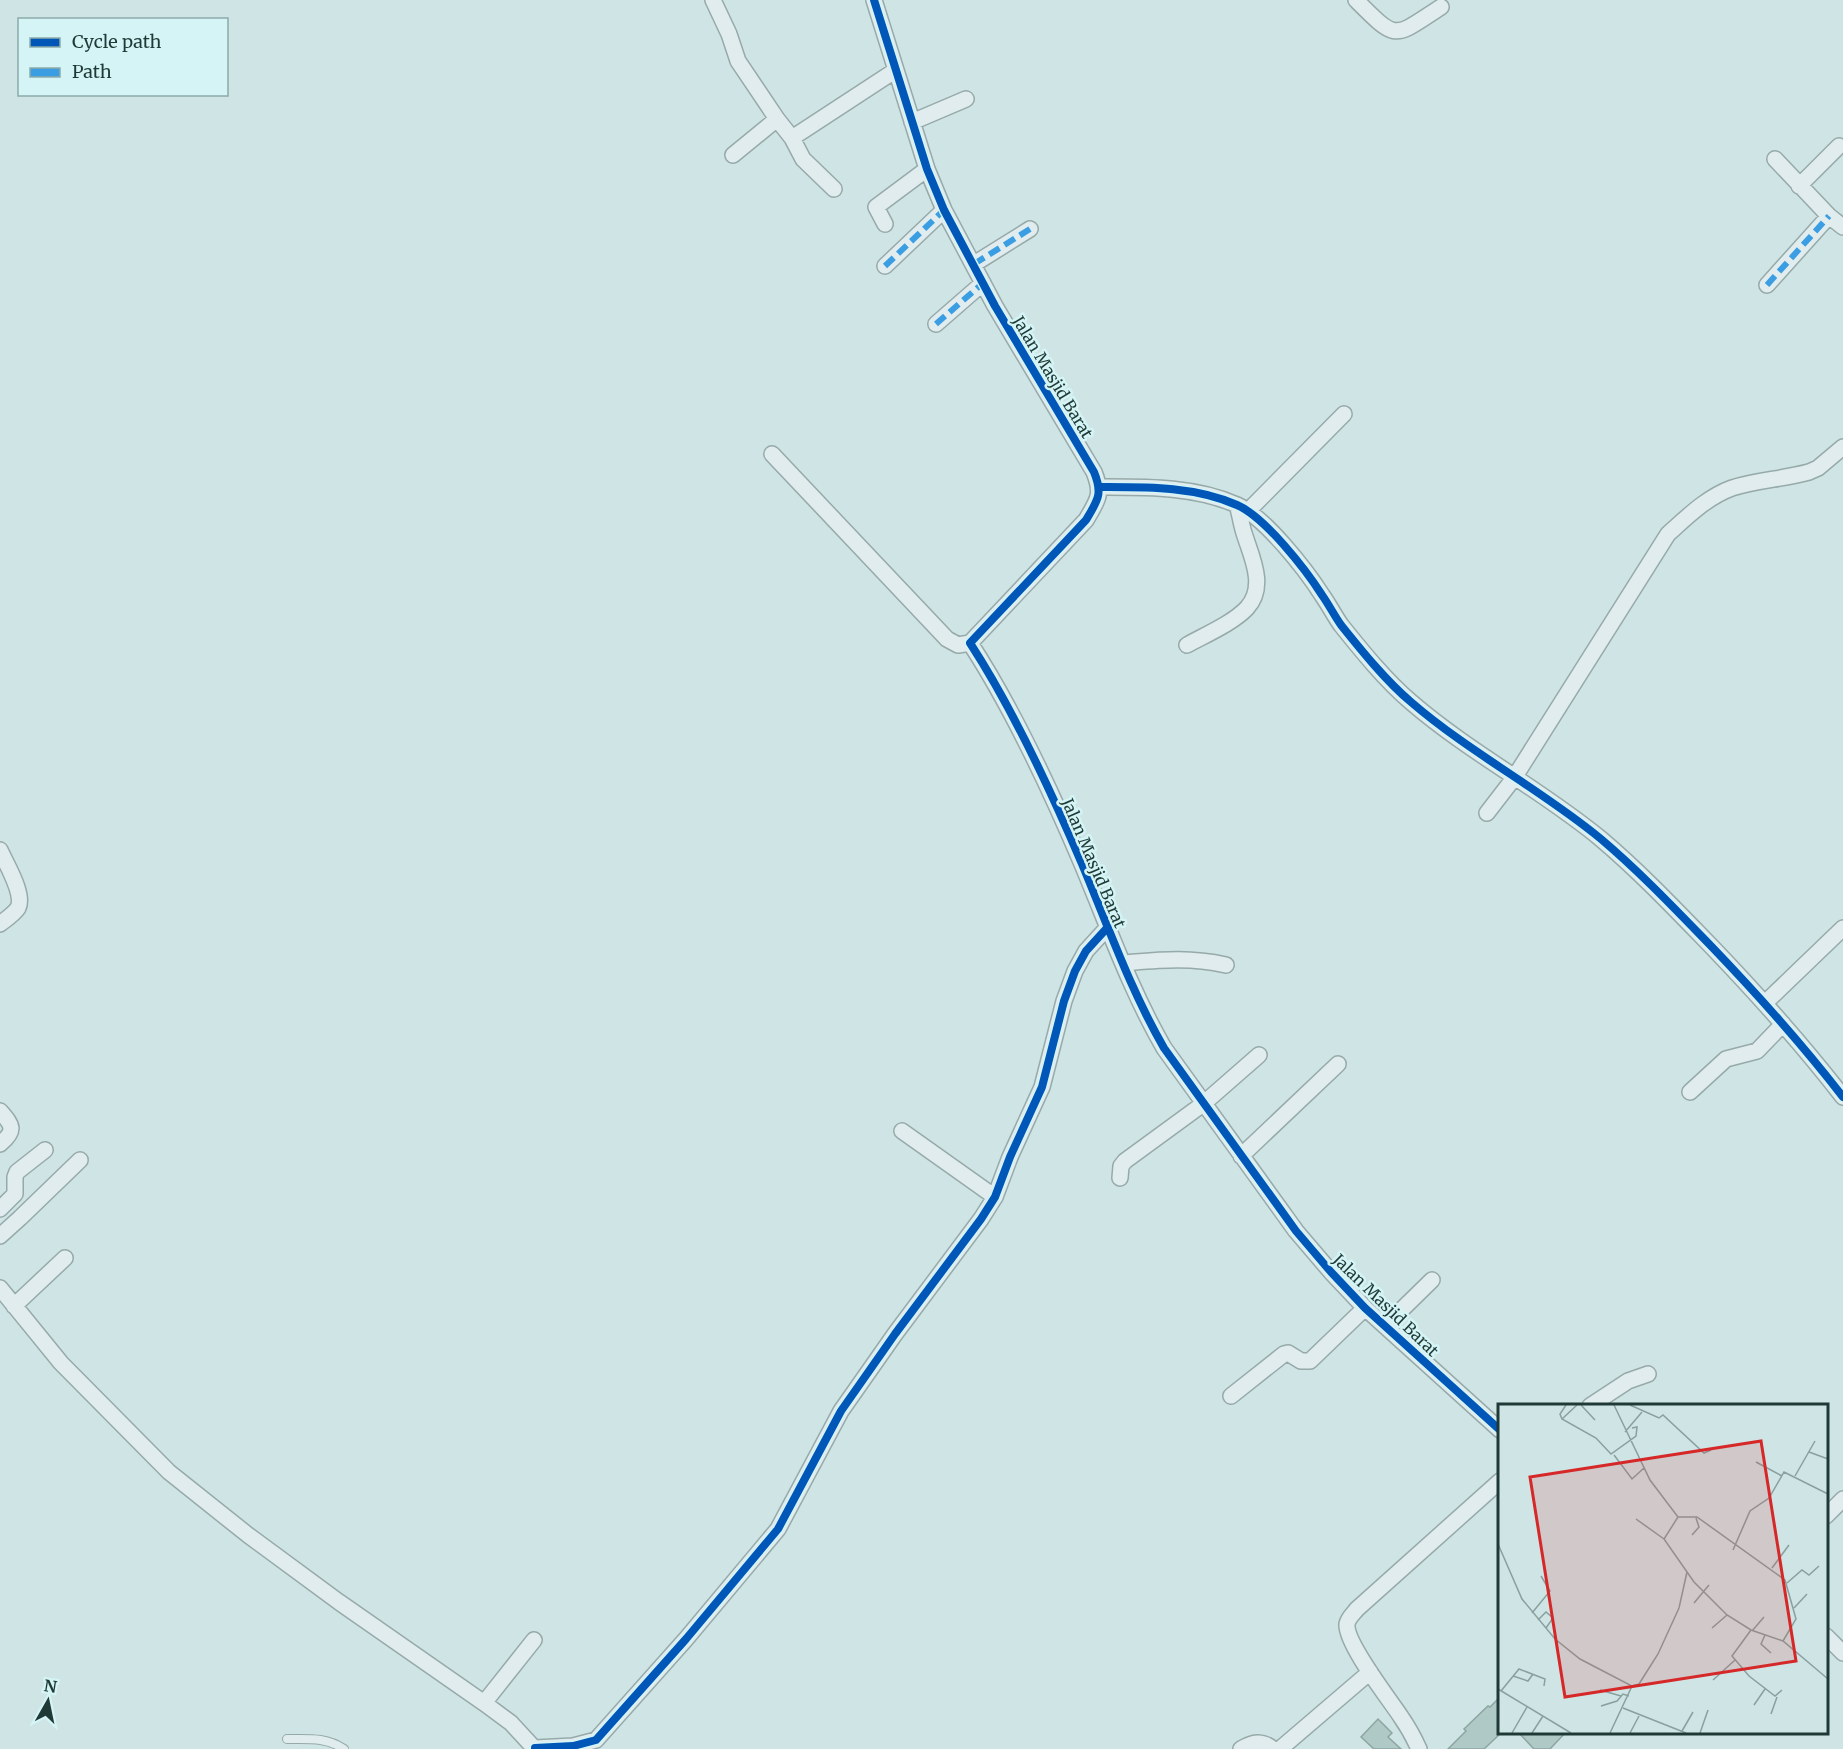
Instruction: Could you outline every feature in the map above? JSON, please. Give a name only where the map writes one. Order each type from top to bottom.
[{"type":"street","points":[[713,0],[729,34],[738,61],[792,138],[803,159],[834,189]]},
{"type":"street","name":"Jalan Masjid Barat","points":[[874,0],[927,169],[944,210],[983,283],[1094,472],[1100,488]]},
{"type":"street","points":[[1356,0],[1381,26],[1392,32],[1403,31],[1442,6]]},
{"type":"street","points":[[792,138],[896,70]]},
{"type":"street","points":[[912,122],[966,99]]},
{"type":"street","points":[[733,155],[777,119]]},
{"type":"street","points":[[1799,186],[1839,146]]},
{"type":"street","points":[[1775,159],[1799,186],[1843,227]]},
{"type":"street","points":[[885,224],[876,207],[927,169]]},
{"type":"street","points":[[885,266],[944,210]]},
{"type":"street","points":[[1767,285],[1829,216]]},
{"type":"street","points":[[974,264],[1030,229]]},
{"type":"street","points":[[936,324],[983,283]]},
{"type":"street","points":[[1243,508],[1344,414]]},
{"type":"street","points":[[1486,813],[1514,778],[1668,534],[1695,510],[1720,493],[1809,472],[1818,468],[1843,447]]},
{"type":"street","points":[[772,454],[947,639],[958,645],[970,643],[1086,519],[1094,507],[1100,488],[1169,489],[1204,495],[1243,508],[1270,531],[1296,560],[1321,592],[1340,624],[1410,702],[1601,838],[1668,902],[1765,1003],[1843,1097]]},
{"type":"street","points":[[1187,645],[1236,616],[1248,607],[1253,597],[1257,585],[1256,572],[1243,508]]},
{"type":"street","name":"Jalan Masjid Barat","points":[[970,643],[1010,714],[1063,819],[1146,1017],[1164,1048],[1296,1231],[1331,1272],[1365,1308],[1498,1428]]},
{"type":"street","points":[[0,850],[20,899],[17,909],[0,924]]},
{"type":"street","points":[[0,1288],[61,1363],[169,1472],[284,1562],[484,1703],[510,1723],[535,1748],[573,1746],[596,1740],[686,1639],[778,1529],[841,1411],[995,1197],[1010,1156],[1042,1087],[1064,1001],[1075,971],[1086,951],[1107,928]]},
{"type":"street","points":[[1765,1003],[1843,928]]},
{"type":"street","points":[[1124,963],[1173,958],[1200,959],[1226,965]]},
{"type":"street","points":[[1690,1092],[1726,1059],[1757,1051],[1783,1024]]},
{"type":"street","points":[[1120,1178],[1119,1172],[1125,1161],[1203,1104],[1260,1055]]},
{"type":"street","points":[[1241,1156],[1338,1064]]},
{"type":"street","points":[[0,1110],[11,1126],[10,1136],[0,1144]]},
{"type":"street","points":[[902,1131],[995,1197]]},
{"type":"street","points":[[0,1209],[15,1194],[17,1172],[45,1150]]},
{"type":"street","points":[[0,1236],[80,1160]]},
{"type":"street","points":[[14,1306],[66,1258]]},
{"type":"street","points":[[1385,1326],[1432,1280]]},
{"type":"street","points":[[1231,1396],[1284,1354],[1288,1353],[1304,1362],[1310,1361],[1365,1308]]},
{"type":"street","points":[[1593,1404],[1628,1381],[1648,1374]]},
{"type":"street","points":[[1419,1749],[1401,1717],[1370,1672],[1349,1635],[1347,1625],[1351,1616],[1498,1483]]},
{"type":"street","points":[[1828,1515],[1843,1499]]},
{"type":"street","points":[[1828,1637],[1843,1653]]},
{"type":"street","points":[[484,1703],[534,1640]]},
{"type":"street","points":[[1280,1749],[1370,1672]]},
{"type":"street","points":[[1241,1749],[1258,1742],[1266,1743],[1273,1749]]},
{"type":"lane","points":[[287,1739],[319,1739],[333,1742],[344,1749]]},
{"type":"building","points":[[1498,1699],[1498,1734],[1500,1734],[1484,1749],[1448,1749],[1466,1731],[1464,1729],[1488,1706],[1490,1707]]},
{"type":"building","points":[[1378,1719],[1392,1733],[1388,1737],[1401,1749],[1374,1749],[1361,1737]]},
{"type":"building","points":[[1520,1734],[1564,1734],[1550,1749],[1534,1749]]},
{"type":"marked path","points":[[885,266],[944,210]]},
{"type":"marked path","points":[[1767,285],[1829,216]]},
{"type":"marked path","points":[[974,264],[1030,229]]},
{"type":"marked path","points":[[936,324],[983,283]]},
{"type":"cycle path","points":[[874,0],[927,169],[944,210],[995,306],[1094,472],[1099,492],[1086,520],[970,643],[1001,695],[1044,779],[1130,980],[1164,1048],[1296,1231],[1331,1272],[1365,1308],[1498,1428]]},
{"type":"cycle path","points":[[1100,487],[1187,491],[1221,499],[1248,511],[1272,532],[1295,559],[1315,584],[1341,625],[1392,685],[1457,738],[1578,821],[1630,865],[1746,983],[1843,1097]]},
{"type":"cycle path","points":[[535,1748],[573,1746],[596,1740],[686,1639],[778,1529],[841,1411],[995,1197],[1010,1157],[1042,1087],[1064,1001],[1075,971],[1086,951],[1107,928]]}]
